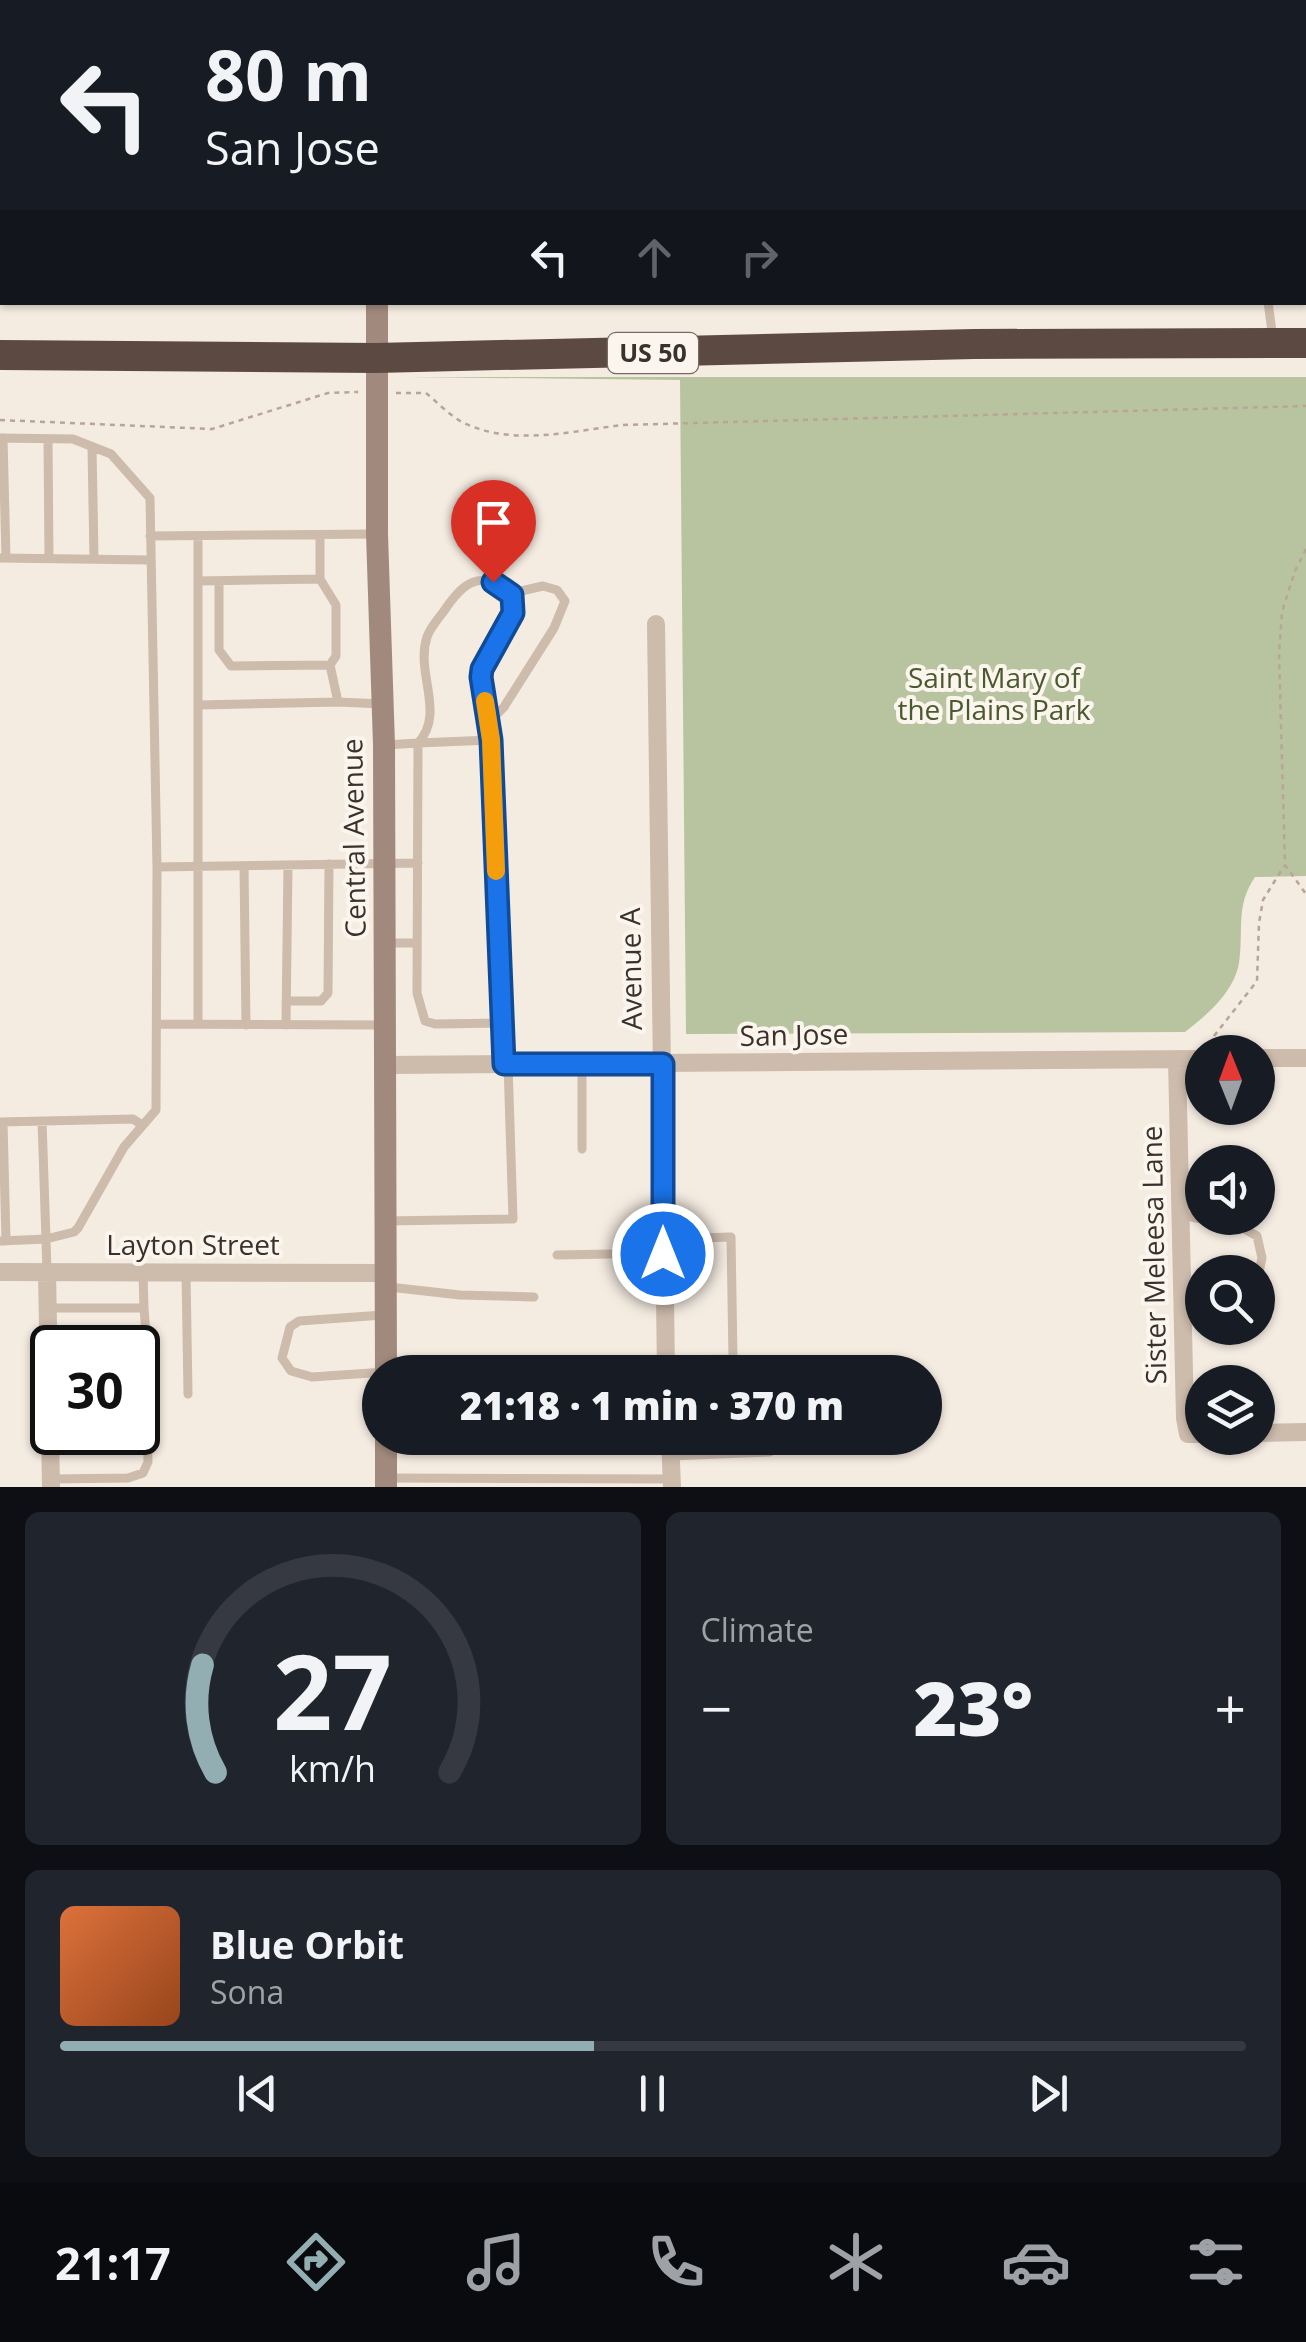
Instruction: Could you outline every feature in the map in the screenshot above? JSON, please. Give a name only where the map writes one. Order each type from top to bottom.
[{"type":"highway","name":"US 50","points":[[0,355],[376,358],[974,344],[1306,343]]},
{"type":"street","name":"Central Avenue","points":[[377,305],[377,534],[384,745],[386,1355]]},
{"type":"street","name":"Avenue A","points":[[656,624],[666,1355]]},
{"type":"street","points":[[1275,1058],[1306,1058]]},
{"type":"street","name":"Sister Meleesa Lane","points":[[1177,1059],[1185,1418]]},
{"type":"street","name":"San Jose","points":[[386,1065],[1185,1059]]},
{"type":"street","name":"Layton Street","points":[[0,1272],[386,1280]]},
{"type":"street","points":[[47,1272],[48,1325]]},
{"type":"street","points":[[1275,1433],[1306,1432]]},
{"type":"street","points":[[51,1455],[51,1483]]},
{"type":"street","points":[[386,1455],[386,1483]]},
{"type":"street","points":[[671,1455],[672,1483]]},
{"type":"lane","points":[[1268,305],[1273,343]]},
{"type":"lane","points":[[142,1125],[133,1119],[2,1122],[3,1241],[46,1239],[74,1232],[124,1147],[156,1110],[157,867],[150,498],[112,454],[73,439],[2,438],[3,558],[151,560]]},
{"type":"lane","points":[[48,439],[49,558]]},
{"type":"lane","points":[[92,447],[94,559]]},
{"type":"lane","points":[[150,536],[377,534]]},
{"type":"lane","points":[[320,535],[320,580],[336,606],[336,656],[330,666],[338,702]]},
{"type":"lane","points":[[198,536],[198,1024]]},
{"type":"lane","points":[[198,581],[320,580]]},
{"type":"lane","points":[[386,1221],[513,1219],[491,740],[482,669],[513,613],[513,606],[512,595],[493,582],[478,580],[460,587],[427,636],[425,664],[431,710],[428,732],[418,743],[417,993],[425,1021],[504,1024]]},
{"type":"lane","points":[[219,581],[220,650],[231,666],[330,666]]},
{"type":"lane","points":[[488,713],[497,714],[504,707],[554,628],[565,601],[557,590],[543,586],[521,591],[513,606]]},
{"type":"lane","points":[[199,705],[382,704]]},
{"type":"lane","points":[[384,745],[491,740]]},
{"type":"lane","points":[[157,867],[418,863]]},
{"type":"lane","points":[[286,1001],[321,1000],[328,993],[329,864]]},
{"type":"lane","points":[[286,1025],[288,865]]},
{"type":"lane","points":[[244,866],[246,1025]]},
{"type":"lane","points":[[385,943],[418,944]]},
{"type":"lane","points":[[157,1024],[386,1026]]},
{"type":"lane","points":[[582,1064],[582,1149]]},
{"type":"lane","points":[[42,1121],[47,1272]]},
{"type":"lane","points":[[1180,1214],[1241,1227],[1257,1236],[1261,1255]]},
{"type":"lane","points":[[557,1255],[731,1237],[733,1355]]},
{"type":"lane","points":[[143,1272],[145,1325]]},
{"type":"lane","points":[[186,1273],[188,1394]]},
{"type":"lane","points":[[386,1280],[460,1295],[534,1297]]},
{"type":"lane","points":[[48,1308],[144,1308]]},
{"type":"lane","points":[[362,1373],[312,1376],[291,1371],[282,1358],[290,1327],[299,1321],[386,1315]]},
{"type":"lane","points":[[51,1483],[143,1474],[147,1455]]},
{"type":"lane","points":[[386,1483],[672,1483]]},
{"type":"path","points":[[0,420],[212,429],[344,392]]},
{"type":"path","points":[[404,393],[426,393],[458,420],[480,429],[524,436],[623,425],[1306,406]]},
{"type":"path","points":[[1215,1035],[1257,981],[1259,923],[1264,900],[1285,865],[1279,654],[1282,612],[1306,549]]},
{"type":"path","points":[[1285,865],[1306,894]]},
{"type":"green space","name":"Saint Mary of the Plains Park","points":[[407,377],[1306,377],[1306,876],[1255,877],[1242,908],[1239,963],[1232,984],[1185,1032],[686,1034],[680,380]]},
{"type":"slow traffic","points":[[485,701],[491,740],[496,871]]},
{"type":"route","points":[[493,582],[512,595],[513,613],[481,677],[491,740],[504,1064],[663,1064],[663,1254]]}]
